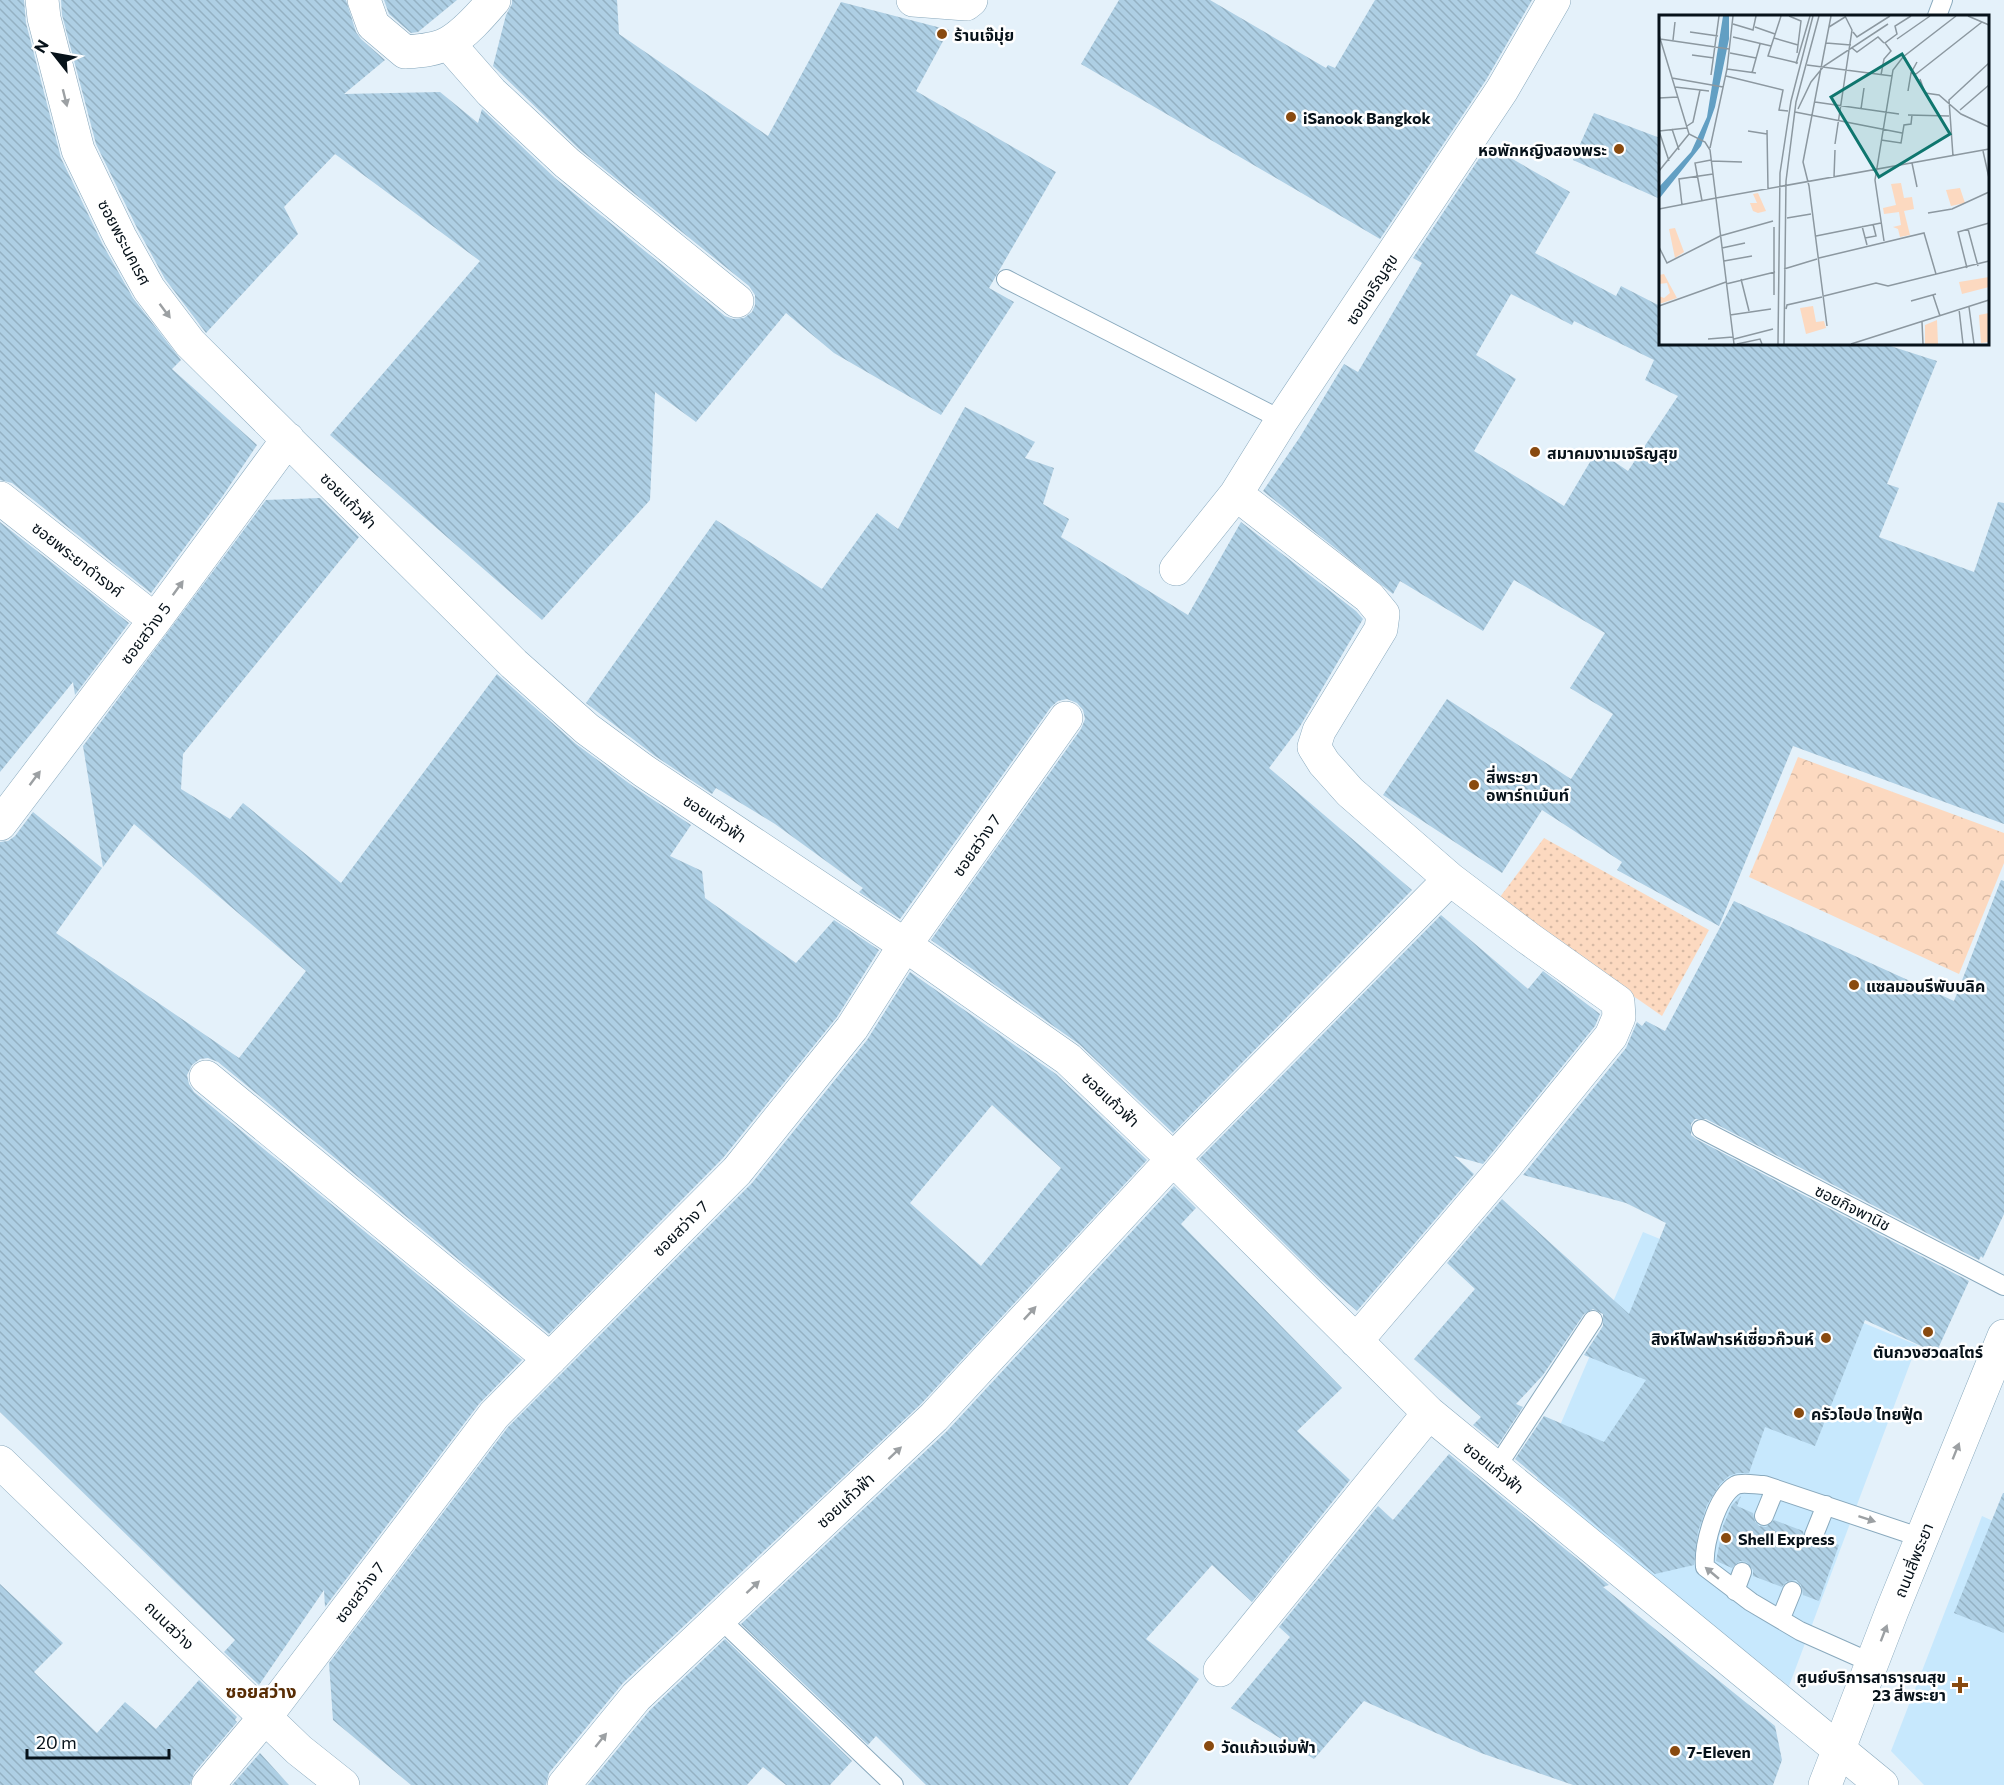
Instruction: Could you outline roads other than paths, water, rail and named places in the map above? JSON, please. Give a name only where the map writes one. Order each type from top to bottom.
[{"type":"street","name":"ซอยพระนคเรศ","points":[[42,0],[44,18],[78,150],[120,237],[149,289],[190,343],[288,439]]},
{"type":"street","points":[[364,0],[373,25],[405,52],[424,51],[448,43],[480,17],[494,0]]},
{"type":"street","points":[[913,0],[966,4],[971,0]]},
{"type":"street","name":"ซอยเจริญสุข","points":[[1176,569],[1236,494],[1282,420],[1502,90],[1554,0]]},
{"type":"street","points":[[448,43],[491,92],[567,163],[737,301]]},
{"type":"street","name":"ซอยสว่าง 5","points":[[0,824],[155,620],[288,439]]},
{"type":"street","name":"ซอยแก้วฟ้า","points":[[288,439],[514,664],[588,729],[644,771],[905,945],[1068,1059],[1173,1159],[1429,1413],[1881,1785]]},
{"type":"street","points":[[1236,494],[1369,597],[1383,614],[1381,629],[1319,731],[1314,747],[1324,763],[1350,792],[1450,879],[1618,1002],[1619,1017],[1611,1036],[1499,1173],[1356,1341]]},
{"type":"street","name":"ซอยพระยาดำรงค์","points":[[0,498],[155,620]]},
{"type":"street","name":"ซอยสว่าง 7","points":[[208,1785],[266,1716],[494,1415],[737,1171],[852,1028],[905,945],[1066,718]]},
{"type":"street","name":"ซอยแก้วฟ้า","points":[[564,1785],[636,1697],[934,1417],[1173,1159],[1450,879]]},
{"type":"street","points":[[206,1077],[550,1359]]},
{"type":"street","name":"ถนนสี่พระยา","points":[[1825,1785],[2004,1336]]},
{"type":"street","points":[[1220,1670],[1429,1413]]},
{"type":"street","name":"ถนนสว่าง","points":[[0,1462],[299,1749],[343,1785]]},
{"type":"lane","points":[[1936,15],[1943,0]]},
{"type":"lane","points":[[1006,279],[1282,420]]},
{"type":"lane","name":"ซอยกิจพานิช","points":[[1701,1129],[2004,1286]]},
{"type":"lane","points":[[1496,1468],[1593,1320]]},
{"type":"lane","points":[[1872,1663],[1800,1631],[1751,1602],[1705,1567],[1704,1553],[1710,1528],[1725,1492],[1738,1484],[1764,1485],[1922,1538]]},
{"type":"lane","points":[[1764,1516],[1775,1489]]},
{"type":"lane","points":[[1814,1535],[1826,1505]]},
{"type":"lane","points":[[1735,1591],[1742,1572]]},
{"type":"lane","points":[[1780,1618],[1792,1591]]},
{"type":"lane","points":[[719,1618],[894,1785]]},
{"type":"place","name":"ร้านเจ๊มุ่ย","points":[[942,34]]},
{"type":"place","name":"iSanook Bangkok","points":[[1291,117]]},
{"type":"place","name":"หอพักหญิงสองพระ","points":[[1619,149]]},
{"type":"place","name":"สมาคมงามเจริญสุข","points":[[1535,452]]},
{"type":"place","name":"สี่พระยา อพาร์ทเม้นท์","points":[[1474,785]]},
{"type":"place","name":"แซลมอนรีพับบลิค","points":[[1854,985]]},
{"type":"place","name":"ตันกวงฮวดสโตร์","points":[[1928,1332]]},
{"type":"place","name":"สิงห์ไฟลฟารห์เซี่ยวก๊วนห์","points":[[1826,1338]]},
{"type":"place","name":"ครัวโอปอ ไทยฟู้ด","points":[[1799,1413]]},
{"type":"place","name":"Shell Express","points":[[1726,1538]]},
{"type":"place","name":"ศูนย์บริการสาธารณสุข 23 สี่พระยา","points":[[1960,1685]]},
{"type":"place","name":"วัดแก้วแจ่มฟ้า","points":[[1209,1746]]},
{"type":"place","name":"7-Eleven","points":[[1675,1751]]},
{"type":"district","name":"ซอยสว่าง","points":[[261,1691]]}]
